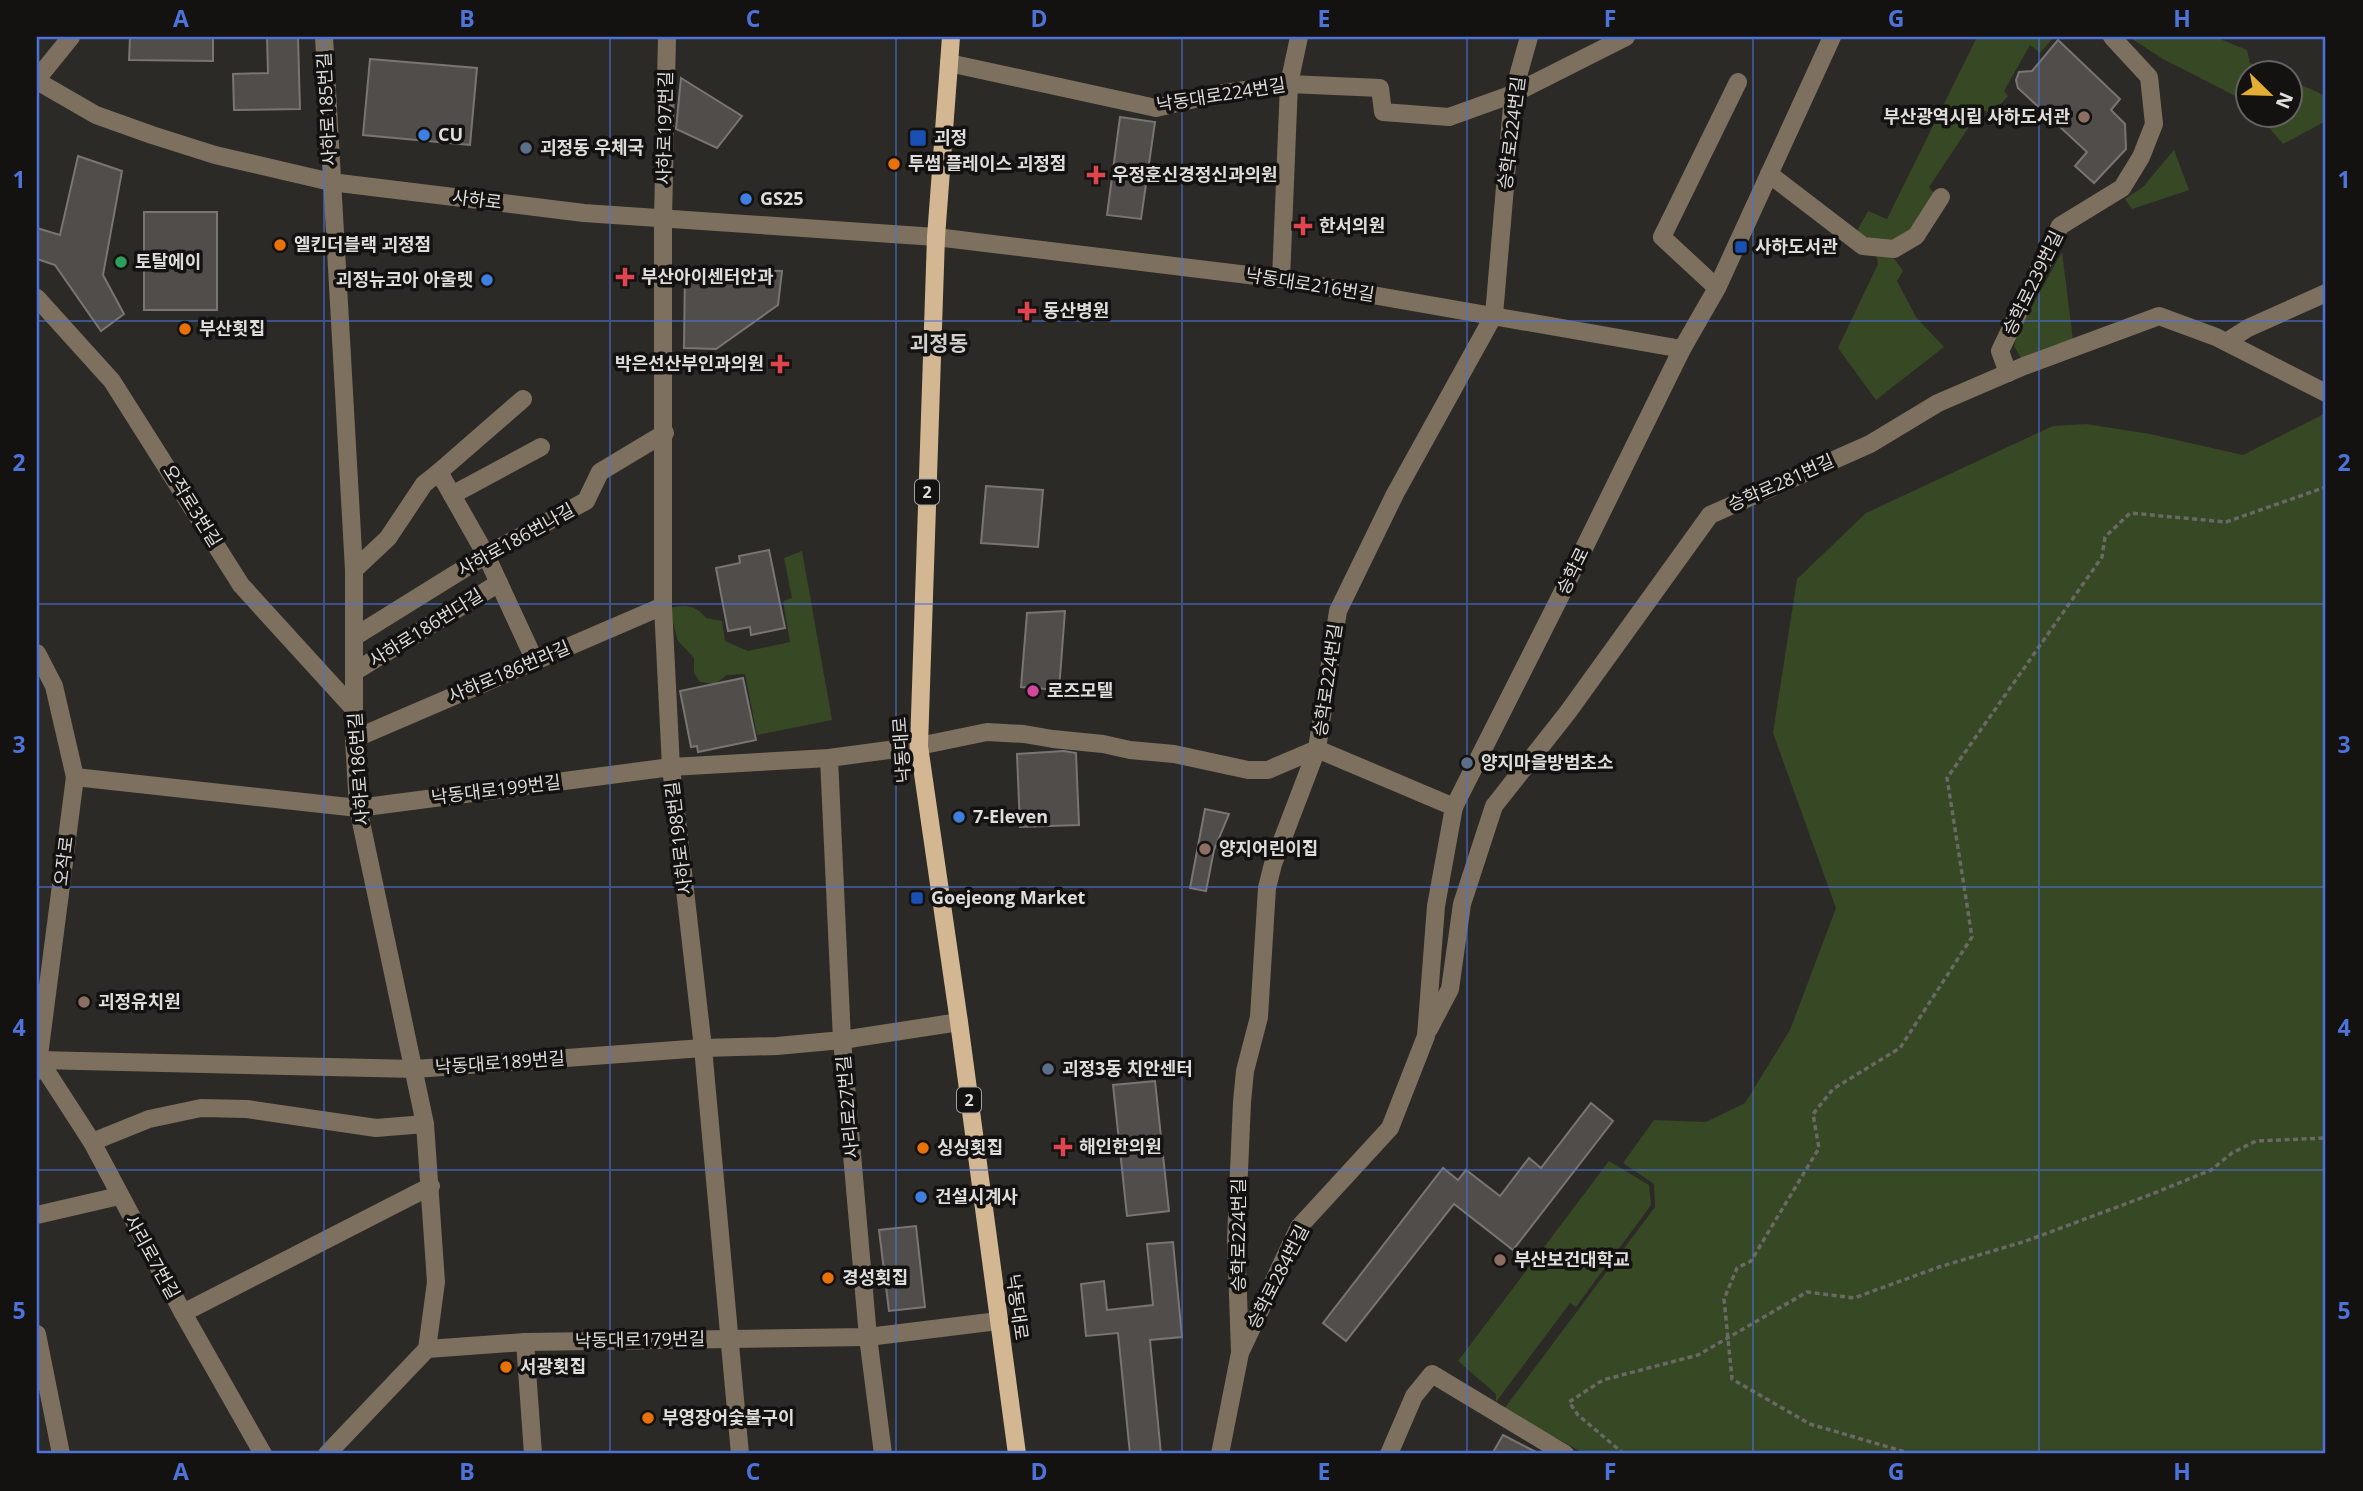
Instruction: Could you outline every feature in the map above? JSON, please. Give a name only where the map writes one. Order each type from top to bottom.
[{"type":"main road","name":"낙동대로","points":[[951,37],[936,237],[919,746],[1017,1454]]},
{"type":"street","points":[[37,80],[71,37]]},
{"type":"street","name":"사하로185번길","points":[[324,37],[331,182]]},
{"type":"street","name":"사하로197번길","points":[[663,219],[667,37]]},
{"type":"street","points":[[1281,279],[1289,84],[1299,37]]},
{"type":"street","name":"승학로224번길","points":[[1240,1353],[1236,1240],[1242,1102],[1245,1071],[1259,1017],[1267,888],[1273,864],[1317,749],[1338,611],[1395,494],[1494,315],[1513,94],[1529,37]]},
{"type":"street","name":"낙동대로224번길","points":[[949,63],[1156,108],[1216,94],[1289,84],[1380,88],[1383,112],[1449,117],[1513,94],[1626,37]]},
{"type":"street","name":"승학로","points":[[1390,1128],[1426,1036],[1436,906],[1454,807],[1559,601],[1682,349],[1717,288],[1832,37]]},
{"type":"street","name":"승학로239번길","points":[[2008,373],[2000,351],[2060,226],[2122,188],[2141,157],[2154,124],[2149,77],[2112,37]]},
{"type":"street","name":"사하로","points":[[37,80],[96,115],[152,135],[215,155],[331,182],[583,213],[936,237]]},
{"type":"street","points":[[1717,288],[1662,237],[1738,82]]},
{"type":"street","points":[[1769,174],[1863,246],[1894,249],[1916,236],[1941,197]]},
{"type":"street","name":"사하로186번길","points":[[331,182],[354,570],[354,740],[358,808],[425,1124],[436,1282],[427,1349]]},
{"type":"street","name":"사하로198번길","points":[[663,219],[663,606],[671,767],[703,1048],[732,1339],[740,1454]]},
{"type":"street","name":"낙동대로216번길","points":[[936,237],[1281,279],[1682,349]]},
{"type":"street","points":[[2226,342],[2248,328],[2326,293]]},
{"type":"street","name":"오작로3번길","points":[[37,298],[112,381],[241,585],[354,709]]},
{"type":"street","name":"승학로281번길","points":[[1426,1036],[1450,989],[1462,904],[1494,806],[1568,712],[1710,515],[1870,444],[1938,402],[2159,316],[2226,342],[2326,393]]},
{"type":"street","points":[[354,570],[388,538],[424,484],[523,399]]},
{"type":"street","name":"사하로186번나길","points":[[354,637],[486,555],[586,501],[600,472],[665,433]]},
{"type":"street","points":[[452,495],[541,447]]},
{"type":"street","points":[[439,472],[486,555],[535,661]]},
{"type":"street","name":"사하로186번다길","points":[[354,672],[499,583]]},
{"type":"street","name":"사하로186번라길","points":[[354,740],[663,606]]},
{"type":"street","name":"오작로","points":[[37,653],[54,686],[75,777],[38,1067]]},
{"type":"street","name":"낙동대로199번길","points":[[75,777],[358,808],[671,767],[829,758],[919,746],[987,732],[1024,734],[1174,754],[1248,770],[1268,770],[1317,749]]},
{"type":"street","points":[[1317,749],[1454,807]]},
{"type":"street","name":"사리로27번길","points":[[829,758],[842,1040],[868,1337],[883,1454]]},
{"type":"street","name":"낙동대로189번길","points":[[38,1067],[415,1069],[703,1048],[776,1046],[842,1040],[959,1022]]},
{"type":"street","name":"사리로7번길","points":[[38,1067],[92,1142],[263,1454]]},
{"type":"street","points":[[92,1142],[149,1119],[201,1108],[247,1110],[376,1128],[425,1124]]},
{"type":"street","name":"승학로284번길","points":[[1220,1454],[1240,1353],[1299,1227],[1390,1128]]},
{"type":"street","points":[[183,1312],[431,1186]]},
{"type":"street","points":[[37,1215],[120,1196]]},
{"type":"street","name":"낙동대로179번길","points":[[427,1349],[525,1342],[868,1337],[998,1321]]},
{"type":"street","points":[[37,1334],[61,1454]]},
{"type":"street","points":[[525,1342],[533,1454]]},
{"type":"street","points":[[327,1454],[427,1349]]},
{"type":"street","points":[[1389,1454],[1414,1396],[1432,1374],[1565,1454]]},
{"type":"path","points":[[1912,1454],[1810,1424],[1732,1379],[1724,1299],[1737,1268],[1751,1261],[1819,1149],[1813,1114],[1833,1089],[1900,1048],[1972,937],[1947,778],[2102,556],[2105,537],[2130,513],[2225,522],[2326,487]]},
{"type":"path","points":[[1624,1454],[1578,1415],[1569,1402],[1603,1380],[1698,1355],[1807,1292],[1854,1298],[1939,1267],[2026,1241],[2211,1170],[2232,1153],[2256,1142],[2326,1138]]},
{"type":"green space","points":[[1977,37],[2054,37],[2040,53],[2030,45],[2004,91],[2008,96],[1992,114],[1981,109],[1929,187],[1934,193],[1905,236],[1880,247],[1857,231],[1868,211],[1887,219]]},
{"type":"green space","points":[[2129,37],[2215,37],[2247,50],[2249,60],[2234,60],[2234,95],[2163,59]]},
{"type":"green space","points":[[2304,86],[2326,96],[2326,121],[2283,144],[2271,130],[2304,130]]},
{"type":"green space","points":[[2174,150],[2189,190],[2132,209],[2125,199],[2143,187]]},
{"type":"green space","points":[[1875,248],[1888,253],[1903,271],[1897,281],[1916,317],[1944,347],[1876,400],[1838,348],[1878,264]]},
{"type":"green space","points":[[2062,252],[2073,340],[2022,360],[2014,346],[2018,332]]},
{"type":"green space","points":[[2326,413],[2326,1454],[1740,1454],[1728,1451],[1725,1454],[1585,1454],[1504,1409],[1655,1207],[1654,1184],[1623,1163],[1654,1120],[1706,1122],[1745,1103],[1790,1030],[1836,908],[1773,733],[1797,579],[1866,513],[2053,426],[2086,424],[2150,434],[2243,455]]},
{"type":"green space","points":[[802,551],[832,720],[757,735],[745,674],[727,675],[715,684],[700,682],[694,673],[694,658],[678,641],[669,608],[690,607],[706,618],[722,621],[725,641],[748,651],[790,642],[783,601],[792,598],[784,558]]},
{"type":"green space","points":[[1609,1161],[1649,1185],[1651,1205],[1576,1307],[1570,1303],[1496,1402],[1496,1394],[1458,1361]]},
{"type":"building","points":[[130,37],[213,37],[213,61],[129,60]]},
{"type":"building","points":[[267,37],[298,37],[300,109],[234,110],[233,74],[268,73]]},
{"type":"building","name":"부산광역시립 사하도서관","points":[[2058,40],[2120,99],[2111,110],[2125,124],[2126,149],[2094,183],[2075,166],[2087,152],[2018,88],[2016,80],[2019,72],[2032,71]]},
{"type":"building","points":[[370,59],[477,68],[470,145],[363,135]]},
{"type":"building","points":[[681,78],[742,116],[717,148],[676,129]]},
{"type":"building","points":[[1120,117],[1155,122],[1141,219],[1107,215]]},
{"type":"building","points":[[78,156],[122,171],[103,275],[124,314],[101,331],[55,265],[37,259],[37,228],[60,235]]},
{"type":"building","points":[[144,212],[217,212],[217,310],[144,310]]},
{"type":"building","points":[[685,269],[782,271],[778,305],[716,349],[684,348]]},
{"type":"building","points":[[986,486],[1043,490],[1038,547],[981,543]]},
{"type":"building","points":[[769,550],[785,628],[751,635],[750,627],[728,631],[716,568],[740,563],[739,556]]},
{"type":"building","points":[[1065,611],[1059,690],[1021,687],[1027,613]]},
{"type":"building","points":[[743,678],[756,740],[698,752],[697,746],[691,747],[680,691]]},
{"type":"building","points":[[1064,751],[1076,753],[1079,825],[1020,827],[1017,754]]},
{"type":"building","points":[[1205,809],[1229,814],[1214,850],[1206,891],[1190,888]]},
{"type":"building","points":[[1155,1081],[1169,1211],[1127,1216],[1113,1085]]},
{"type":"building","points":[[1591,1103],[1613,1121],[1513,1250],[1454,1204],[1346,1341],[1323,1323],[1443,1168],[1458,1180],[1466,1170],[1500,1196],[1529,1158],[1541,1168]]},
{"type":"building","points":[[916,1226],[925,1307],[889,1311],[879,1230]]},
{"type":"building","points":[[1173,1242],[1182,1337],[1150,1340],[1161,1454],[1130,1454],[1118,1333],[1086,1336],[1081,1284],[1104,1281],[1107,1310],[1153,1305],[1147,1244]]},
{"type":"building","points":[[1503,1435],[1540,1454],[1492,1454]]},
{"type":"place","name":"부산광역시립 사하도서관","points":[[2084,117]]},
{"type":"place","name":"CU","points":[[424,135]]},
{"type":"place","name":"괴정","points":[[918,138]]},
{"type":"place","name":"괴정동 우체국","points":[[526,148]]},
{"type":"place","name":"투썸 플레이스 괴정점","points":[[894,164]]},
{"type":"place","name":"우정훈신경정신과의원","points":[[1096,175]]},
{"type":"place","name":"GS25","points":[[746,199]]},
{"type":"place","name":"한서의원","points":[[1303,226]]},
{"type":"place","name":"엘킨더블랙 괴정점","points":[[280,245]]},
{"type":"place","name":"사하도서관","points":[[1741,247]]},
{"type":"place","name":"토탈에이","points":[[121,262]]},
{"type":"place","name":"부산아이센터안과","points":[[625,277]]},
{"type":"place","name":"괴정뉴코아 아울렛","points":[[487,280]]},
{"type":"place","name":"동산병원","points":[[1027,311]]},
{"type":"place","name":"부산횟집","points":[[185,329]]},
{"type":"place","name":"박은선산부인과의원","points":[[780,364]]},
{"type":"place","name":"로즈모텔","points":[[1033,691]]},
{"type":"place","name":"양지마을방범초소","points":[[1467,763]]},
{"type":"place","name":"7-Eleven","points":[[959,817]]},
{"type":"place","name":"양지어린이집","points":[[1205,849]]},
{"type":"place","name":"Goejeong Market","points":[[917,898]]},
{"type":"place","name":"괴정유치원","points":[[84,1002]]},
{"type":"place","name":"괴정3동 치안센터","points":[[1048,1069]]},
{"type":"place","name":"해인한의원","points":[[1063,1147]]},
{"type":"place","name":"싱싱횟집","points":[[923,1148]]},
{"type":"place","name":"건설시계사","points":[[921,1197]]},
{"type":"place","name":"부산보건대학교","points":[[1500,1260]]},
{"type":"place","name":"경성횟집","points":[[828,1278]]},
{"type":"place","name":"서광횟집","points":[[506,1367]]},
{"type":"place","name":"부영장어숯불구이","points":[[648,1418]]},
{"type":"district","name":"괴정동","points":[[939,344]]}]
